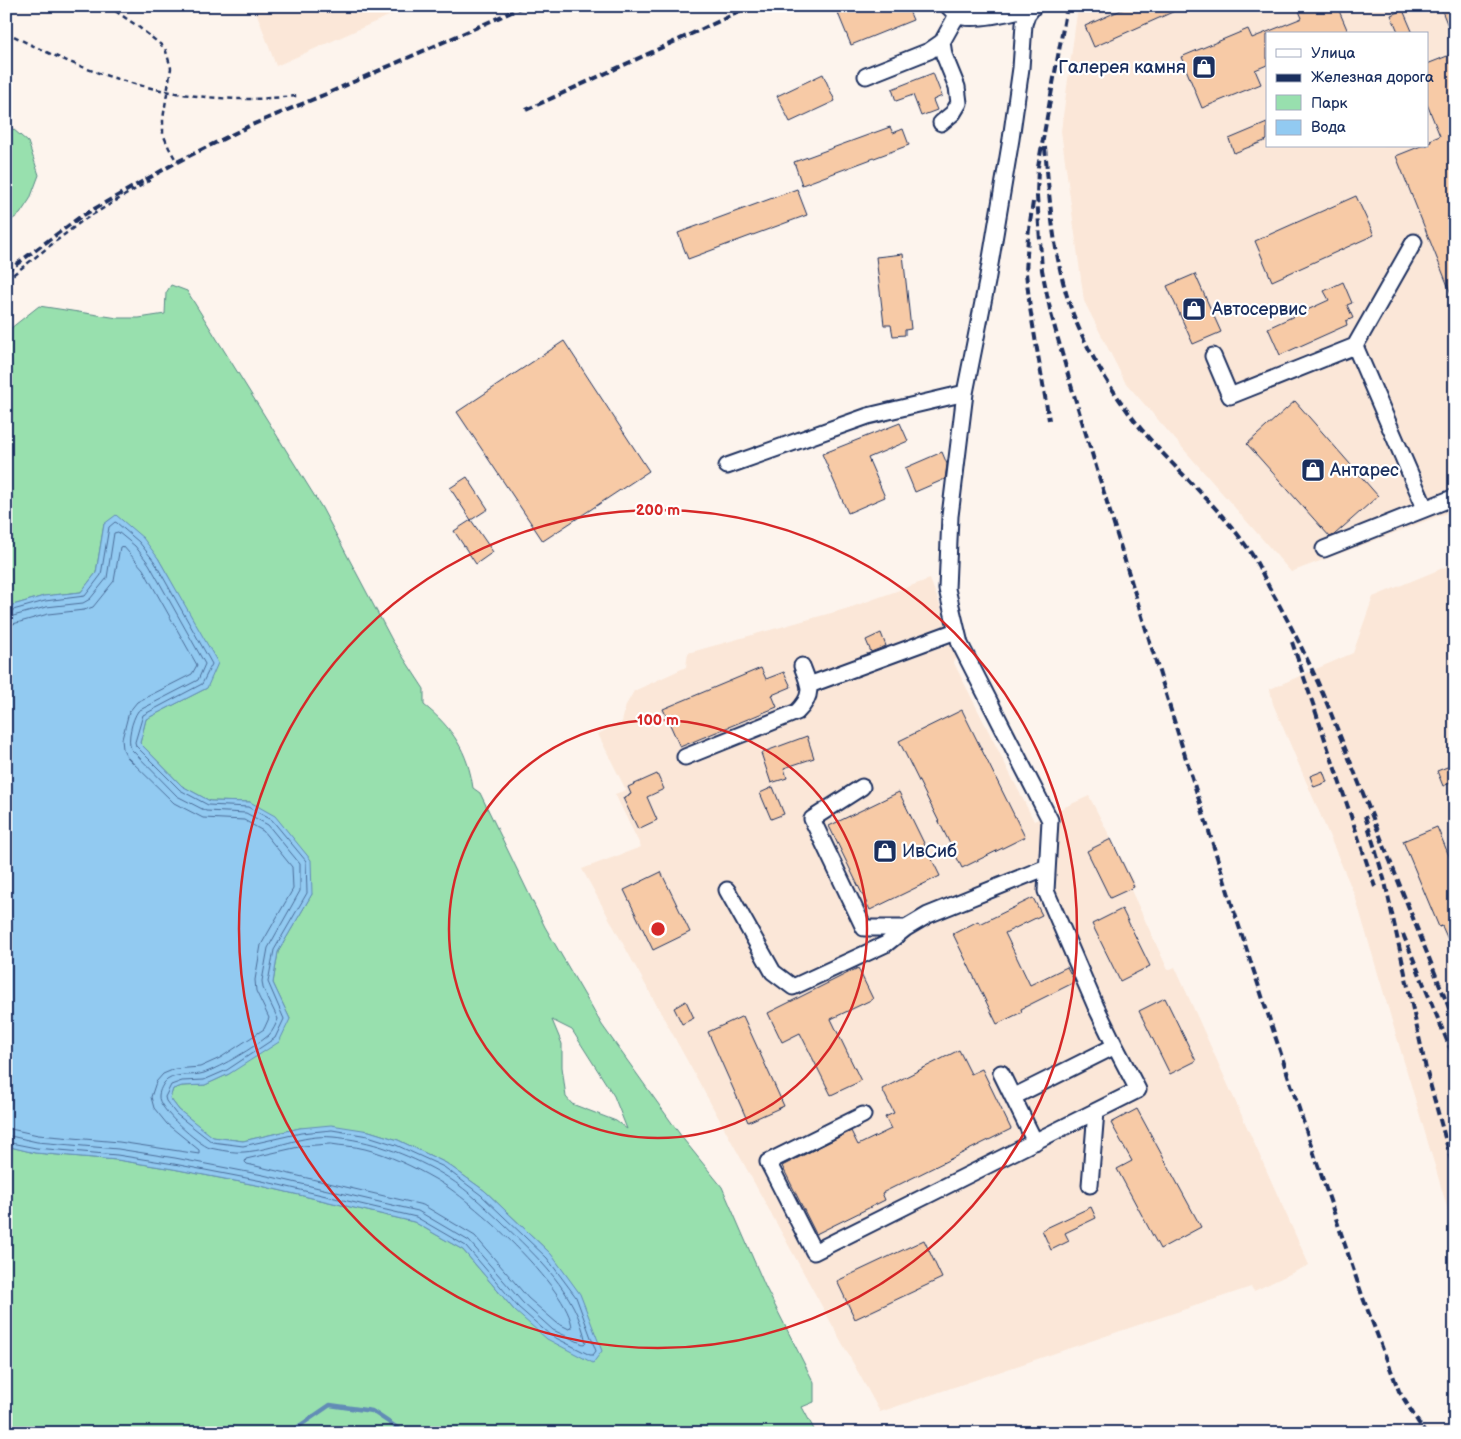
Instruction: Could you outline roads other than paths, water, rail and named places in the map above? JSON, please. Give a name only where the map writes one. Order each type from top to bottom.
[{"type":"street","points":[[941,123],[953,112],[959,103],[957,87],[944,55],[942,42],[953,11],[966,18],[998,15],[1033,7]]},
{"type":"street","points":[[863,1114],[768,1162],[814,1252],[1138,1090],[1096,1007],[1046,891],[1050,820],[971,668],[956,631],[947,588],[950,516],[965,393],[987,282],[1011,139],[1022,68],[1024,24],[1027,15],[1033,7]]},
{"type":"street","points":[[866,76],[929,51],[942,42]]},
{"type":"street","points":[[1213,356],[1230,396],[1355,346],[1414,242]]},
{"type":"street","points":[[1355,346],[1425,508]]},
{"type":"street","points":[[727,466],[868,416],[965,393]]},
{"type":"street","points":[[1324,549],[1455,497]]},
{"type":"street","points":[[809,685],[956,631]]},
{"type":"street","points":[[685,757],[797,712],[805,704],[809,694],[809,685],[802,666]]},
{"type":"street","points":[[862,787],[812,819],[864,928],[906,928]]},
{"type":"street","points":[[727,890],[773,972],[793,987],[886,944],[906,928],[928,915],[1047,867]]},
{"type":"street","points":[[1012,1097],[1115,1046]]},
{"type":"street","points":[[1000,1073],[1035,1142]]},
{"type":"street","points":[[1090,1185],[1096,1111]]},
{"type":"water","points":[[116,515],[143,538],[158,558],[218,663],[207,688],[146,719],[140,743],[182,786],[210,801],[250,802],[275,816],[311,860],[312,894],[278,952],[273,983],[290,1019],[279,1042],[229,1074],[205,1085],[182,1086],[173,1089],[170,1098],[179,1110],[213,1137],[243,1141],[300,1128],[331,1125],[369,1131],[398,1140],[446,1163],[485,1191],[551,1254],[580,1294],[602,1351],[593,1363],[547,1339],[515,1311],[463,1250],[414,1222],[261,1186],[173,1169],[117,1160],[35,1153],[6,1146],[6,607],[44,596],[81,592],[96,573],[104,524]]},
{"type":"waterway","points":[[289,1433],[330,1405],[372,1411],[405,1433]]},
{"type":"railway","points":[[6,272],[80,217],[177,162],[249,126],[525,6]]},
{"type":"railway","points":[[526,110],[752,6]]},
{"type":"railway","points":[[1067,6],[1038,167],[1037,196],[1042,270],[1051,314],[1070,382],[1176,727],[1308,1136],[1363,1298],[1399,1391],[1425,1433]]},
{"type":"railway","points":[[1045,147],[1057,252],[1066,294],[1079,329],[1116,395],[1137,424],[1226,520],[1249,550],[1257,564],[1300,645],[1321,691],[1455,1023]]},
{"type":"railway","points":[[1033,202],[1028,236],[1026,273],[1049,420]]},
{"type":"railway","points":[[1292,642],[1375,887]]},
{"type":"railway","points":[[1365,816],[1385,882],[1426,1069],[1455,1174]]},
{"type":"railway","points":[[1403,934],[1455,1060]]},
{"type":"place","name":"Галерея камня","points":[[1204,67]]},
{"type":"place","name":"Автосервис","points":[[1194,309]]},
{"type":"place","name":"Антарес","points":[[1313,470]]},
{"type":"place","name":"ИвСиб","points":[[885,851]]}]
